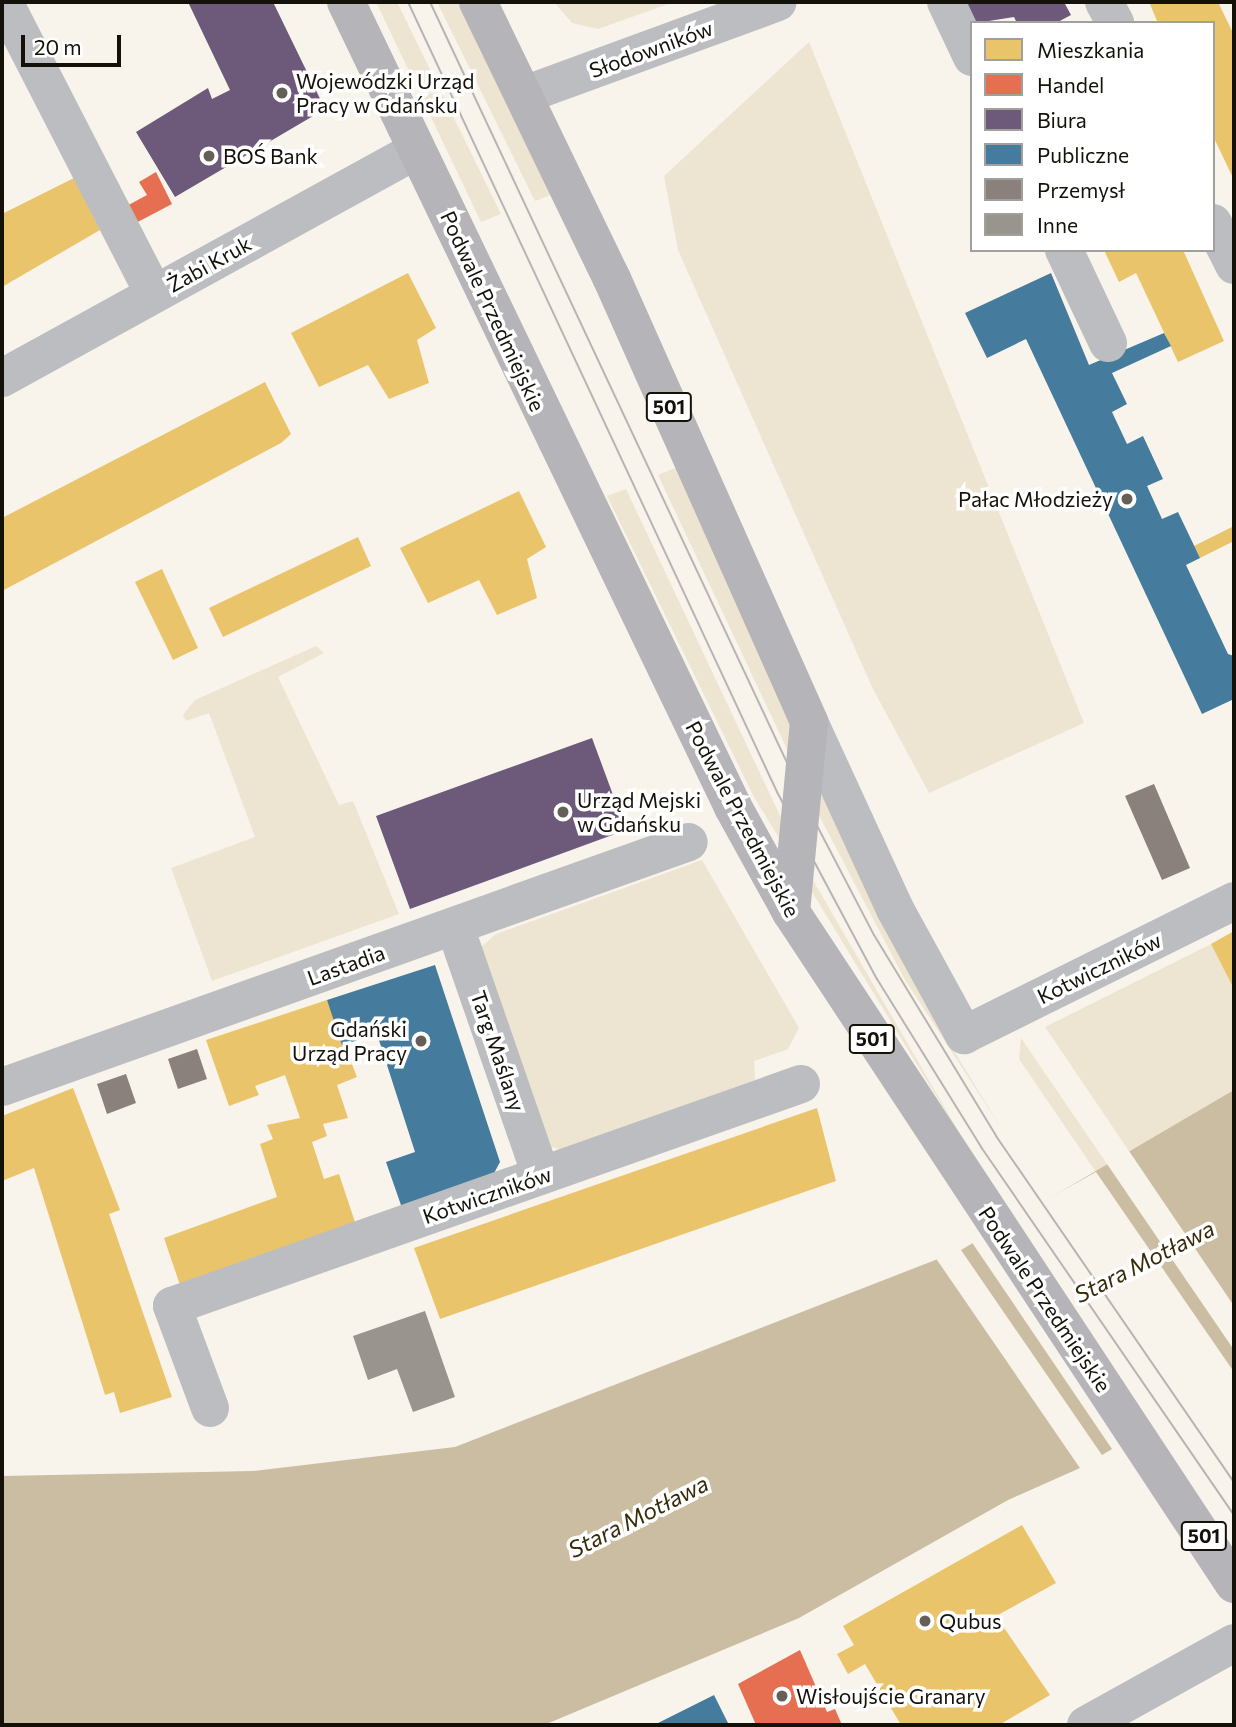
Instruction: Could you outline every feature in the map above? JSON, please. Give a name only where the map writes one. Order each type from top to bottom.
[{"type":"main road","name":"Podwale Przedmiejskie","points":[[346,2],[733,807],[791,912],[955,1165],[1174,1489],[1234,1584]]},
{"type":"main road","name":"501","points":[[478,2],[524,95],[809,722]]},
{"type":"main road","points":[[791,912],[809,722]]},
{"type":"street","points":[[4,2],[154,294]]},
{"type":"street","name":"Słodowników","points":[[524,95],[778,2]]},
{"type":"street","points":[[946,2],[970,53]]},
{"type":"street","points":[[1104,2],[1114,21]]},
{"type":"street","name":"Żabi Kruk","points":[[2,378],[416,150]]},
{"type":"street","points":[[1215,227],[1234,265]]},
{"type":"street","points":[[1065,252],[1108,343]]},
{"type":"street","name":"Kotwiczników","points":[[809,722],[895,909],[964,1035],[1234,901]]},
{"type":"street","name":"Lastadia","points":[[2,1087],[689,842]]},
{"type":"street","name":"Targ Maślany","points":[[455,927],[541,1176]]},
{"type":"street","name":"Kotwiczników","points":[[210,1408],[172,1306],[801,1084]]},
{"type":"street","points":[[1086,1725],[1234,1643]]},
{"type":"shaded area","points":[[376,2],[397,2],[501,214],[481,222]]},
{"type":"shaded area","points":[[437,2],[459,2],[553,194],[535,201]]},
{"type":"shaded area","points":[[554,2],[674,2],[598,29],[572,23]]},
{"type":"shaded area","points":[[809,42],[1084,723],[929,793],[873,689],[678,250],[664,176]]},
{"type":"shaded area","points":[[678,467],[943,1033],[1003,1131],[904,978],[809,796],[658,475]]},
{"type":"shaded area","points":[[626,489],[799,856],[971,1153],[754,797],[607,496]]},
{"type":"shaded area","points":[[316,646],[324,653],[278,677],[339,805],[353,801],[399,914],[212,981],[171,868],[255,837],[209,713],[186,721],[183,715],[195,700]]},
{"type":"shaded area","points":[[702,860],[799,1028],[788,1049],[754,1061],[755,1080],[561,1150],[549,1146],[481,947],[496,934]]},
{"type":"shaded area","points":[[1211,944],[1234,988],[1234,1090],[1131,1154],[1045,1027]]},
{"type":"shaded area","points":[[1021,1038],[1109,1167],[1098,1175],[1019,1059]]},
{"type":"water","name":"Stara Motława","points":[[1234,1090],[1234,1377],[1080,1468],[1008,1500],[799,1618],[544,1725],[2,1725],[2,1476],[253,1471],[455,1447],[961,1250]]},
{"type":"pier","points":[[1129,1151],[1234,1306],[1234,1350],[1107,1164]]},
{"type":"pier","points":[[1096,1172],[1234,1372],[1234,1381],[1114,1452],[971,1241]]},
{"type":"pier","points":[[959,1247],[1104,1458],[1082,1471],[935,1257]]},
{"type":"building: Mieszkania","points":[[1149,2],[1219,4],[1234,35],[1234,180],[1215,140],[1215,21],[1157,21]]},
{"type":"building: Mieszkania","points":[[74,178],[100,230],[2,287],[2,214]]},
{"type":"building: Mieszkania","points":[[1105,252],[1184,252],[1224,341],[1178,362],[1136,273],[1119,282]]},
{"type":"building: Mieszkania","points":[[408,273],[436,328],[417,340],[429,383],[389,399],[368,365],[319,387],[291,333]]},
{"type":"building: Mieszkania","points":[[265,382],[291,434],[281,443],[2,591],[2,518]]},
{"type":"building: Mieszkania","points":[[519,491],[546,547],[527,559],[537,598],[497,615],[479,580],[428,603],[400,548]]},
{"type":"building: Mieszkania","points":[[1234,526],[1234,541],[1200,558],[1194,546]]},
{"type":"building: Mieszkania","points":[[358,537],[371,566],[223,637],[209,608]]},
{"type":"building: Mieszkania","points":[[162,569],[198,648],[173,660],[135,582]]},
{"type":"building: Mieszkania","points":[[1234,931],[1234,989],[1211,944]]},
{"type":"building: Mieszkania","points":[[327,1000],[357,1077],[337,1085],[348,1118],[323,1124],[327,1136],[312,1142],[324,1179],[339,1174],[356,1225],[180,1285],[164,1238],[277,1197],[260,1144],[273,1139],[267,1125],[300,1118],[285,1075],[255,1086],[259,1095],[229,1106],[206,1040]]},
{"type":"building: Mieszkania","points":[[73,1088],[120,1210],[109,1214],[172,1397],[120,1413],[114,1392],[105,1395],[34,1168],[2,1181],[2,1116]]},
{"type":"building: Mieszkania","points":[[817,1108],[836,1181],[440,1319],[414,1248]]},
{"type":"building: Mieszkania","name":"Qubus","points":[[1022,1525],[1056,1583],[996,1616],[1050,1695],[999,1725],[901,1725],[865,1664],[848,1674],[837,1654],[854,1645],[843,1626]]},
{"type":"building: Handel","points":[[156,172],[172,204],[132,225],[123,208],[147,195],[139,182]]},
{"type":"building: Handel","name":"Wisłoujście Granary","points":[[800,1650],[827,1712],[835,1709],[842,1725],[756,1725],[738,1684]]},
{"type":"building: Biura","points":[[188,2],[273,2],[325,109],[175,197],[136,132],[208,88],[212,99],[230,90]]},
{"type":"building: Biura","points":[[966,2],[1064,2],[1071,15],[1060,21],[1016,21],[1014,17],[975,21]]},
{"type":"building: Biura","points":[[592,738],[626,830],[410,909],[376,816]]},
{"type":"building: Publiczne","name":"Pałac Młodzieży","points":[[1051,273],[1089,365],[1164,333],[1171,346],[1112,373],[1127,404],[1112,412],[1127,444],[1143,436],[1163,479],[1147,486],[1162,519],[1178,512],[1200,558],[1186,565],[1228,654],[1234,656],[1234,699],[1202,714],[1026,339],[987,358],[965,313]]},
{"type":"building: Publiczne","points":[[435,965],[500,1162],[492,1177],[402,1208],[386,1162],[415,1152],[377,1034],[342,1045],[327,1000]]},
{"type":"building: Publiczne","points":[[714,1695],[729,1725],[654,1725]]},
{"type":"building: Przemysł","points":[[1154,784],[1190,868],[1162,880],[1125,796]]},
{"type":"building: Przemysł","points":[[197,1049],[207,1079],[178,1089],[168,1059]]},
{"type":"building: Przemysł","points":[[126,1074],[136,1103],[107,1114],[97,1084]]},
{"type":"building: Inne","points":[[425,1311],[455,1397],[413,1412],[397,1369],[368,1380],[353,1336]]},
{"type":"tram line","points":[[408,2],[777,792],[877,979],[981,1147],[1234,1515]]},
{"type":"tram line","points":[[430,2],[812,816],[874,935],[996,1136],[1234,1482]]},
{"type":"place","name":"Wojewódzki Urząd Pracy w Gdańsku","points":[[282,93]]},
{"type":"place","name":"BOŚ Bank","points":[[209,156]]},
{"type":"place","name":"Pałac Młodzieży","points":[[1127,499]]},
{"type":"place","name":"Urząd Mejski w Gdańsku","points":[[563,812]]},
{"type":"place","name":"Gdański Urząd Pracy","points":[[421,1041]]},
{"type":"place","name":"Qubus","points":[[925,1621]]},
{"type":"place","name":"Wisłoujście Granary","points":[[782,1696]]}]
